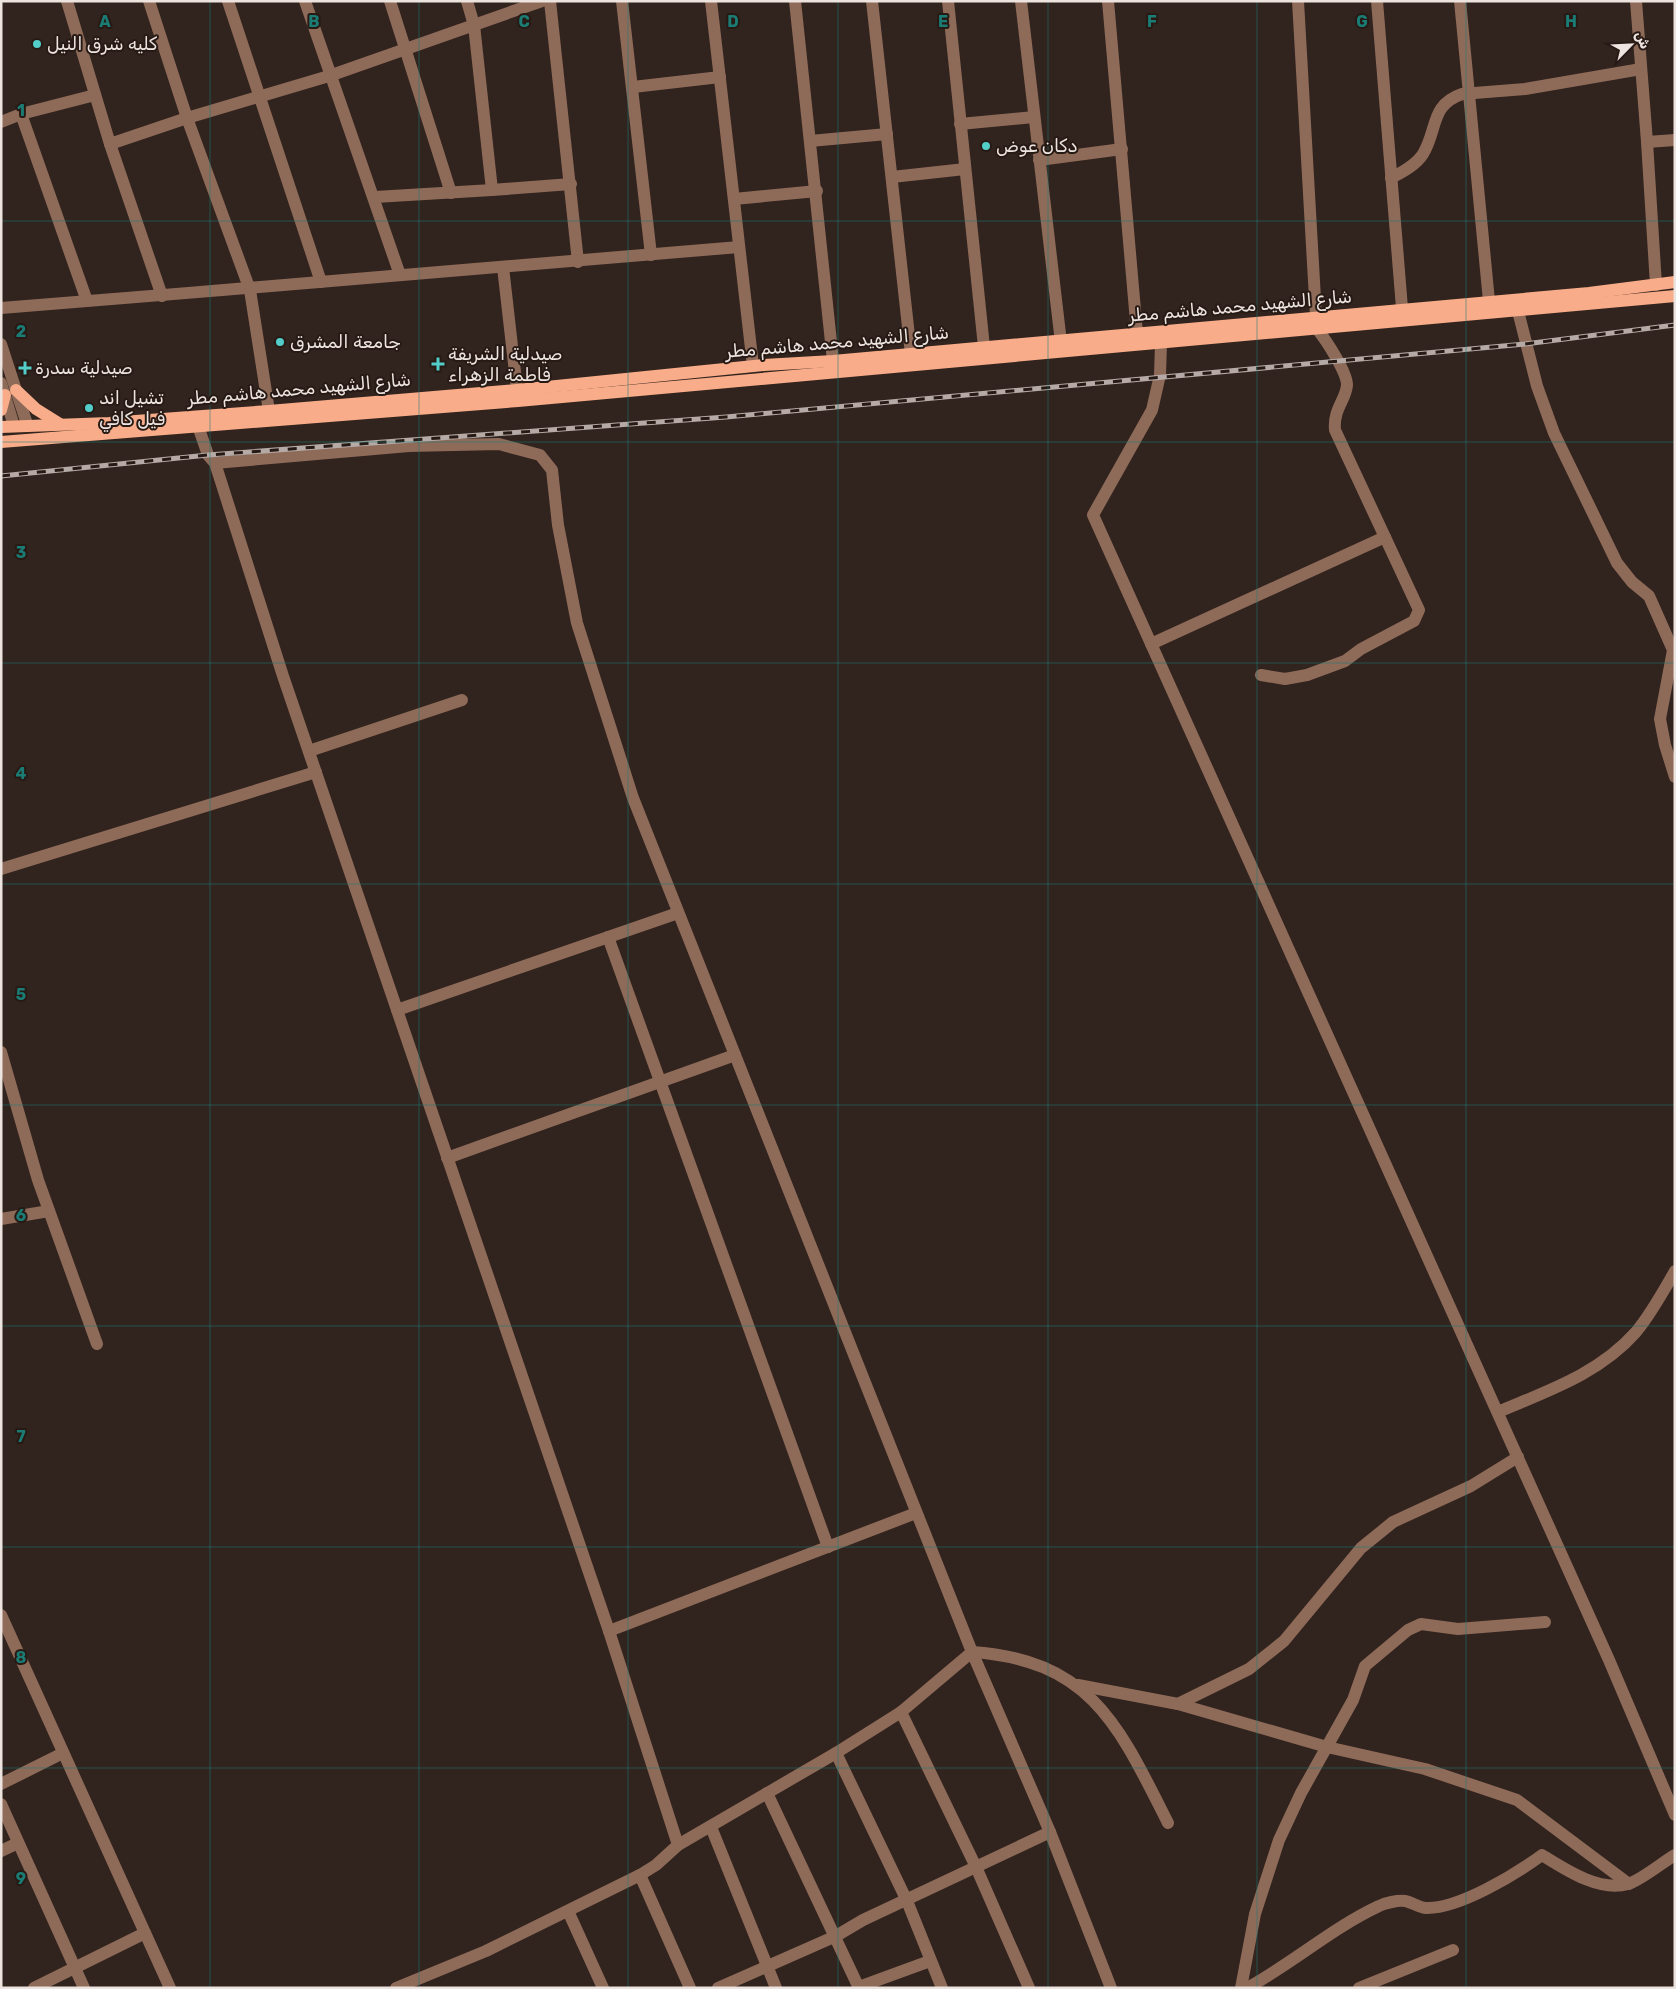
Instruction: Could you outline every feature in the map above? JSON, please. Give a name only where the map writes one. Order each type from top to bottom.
[{"type":"main road","name":"شارع الشهيد محمد هاشم مطر","points":[[1,427],[109,423],[517,390],[754,366],[911,354],[1675,282]]},
{"type":"main road","name":"شارع الشهيد محمد هاشم مطر","points":[[1,442],[373,413],[1675,296]]},
{"type":"main road","points":[[1,410],[8,389],[60,424]]},
{"type":"street","points":[[148,1],[186,118],[250,290],[269,411]]},
{"type":"street","points":[[228,1],[320,282]]},
{"type":"street","points":[[305,1],[329,76],[374,197],[400,275]]},
{"type":"street","points":[[390,1],[451,193]]},
{"type":"street","points":[[467,1],[474,25],[492,190]]},
{"type":"street","points":[[110,144],[186,118],[329,76],[542,1]]},
{"type":"street","points":[[550,1],[578,262]]},
{"type":"street","points":[[622,1],[652,255]]},
{"type":"street","points":[[711,1],[754,366]]},
{"type":"street","points":[[795,1],[817,191],[833,361]]},
{"type":"street","points":[[872,1],[911,354]]},
{"type":"street","points":[[948,1],[984,347]]},
{"type":"street","points":[[1021,1],[1062,352]]},
{"type":"street","points":[[1108,1],[1137,333]]},
{"type":"street","points":[[1298,1],[1316,316]]},
{"type":"street","points":[[1377,1],[1402,308]]},
{"type":"street","points":[[1460,1],[1489,301]]},
{"type":"street","points":[[1636,1],[1656,285]]},
{"type":"street","points":[[69,2],[110,144],[162,296]]},
{"type":"street","points":[[1391,178],[1409,168],[1422,154],[1443,104],[1452,97],[1469,93],[1525,89],[1641,69]]},
{"type":"street","points":[[633,87],[720,77]]},
{"type":"street","points":[[1,122],[21,114],[95,95]]},
{"type":"street","points":[[21,114],[87,301]]},
{"type":"street","points":[[960,124],[1034,117]]},
{"type":"street","points":[[810,141],[887,134]]},
{"type":"street","points":[[1647,142],[1675,140]]},
{"type":"street","points":[[1039,160],[1122,149]]},
{"type":"street","points":[[892,176],[965,170]]},
{"type":"street","points":[[374,197],[571,184]]},
{"type":"street","points":[[734,199],[817,191]]},
{"type":"street","points":[[1,308],[250,290],[320,282],[578,262],[739,247]]},
{"type":"street","points":[[503,267],[517,390]]},
{"type":"street","points":[[1518,311],[1537,386],[1554,433],[1617,563],[1632,582],[1649,596],[1673,650],[1673,666],[1660,719],[1665,745],[1675,777]]},
{"type":"street","points":[[1261,674],[1285,680],[1307,675],[1345,661],[1361,649],[1414,621],[1419,610],[1335,430],[1334,418],[1347,386],[1344,373],[1328,342],[1317,329]]},
{"type":"street","points":[[1160,343],[1160,375],[1152,410],[1093,515],[1518,1456],[1605,1651],[1675,1816]]},
{"type":"street","points":[[1,344],[8,389],[20,425]]},
{"type":"street","points":[[198,426],[208,455],[215,463],[316,772],[609,1631],[678,1845]]},
{"type":"street","points":[[215,463],[268,456],[498,444],[540,455],[552,470],[558,526],[577,623],[633,798],[916,1514],[972,1652],[1050,1832],[1111,1988]]},
{"type":"street","points":[[1152,644],[1385,537]]},
{"type":"street","points":[[309,751],[462,700]]},
{"type":"street","points":[[1,869],[316,772]]},
{"type":"street","points":[[397,1010],[678,913]]},
{"type":"street","points":[[608,937],[828,1547]]},
{"type":"street","points":[[1,1052],[26,1141],[96,1344]]},
{"type":"street","points":[[447,1158],[735,1054]]},
{"type":"street","points":[[1,1219],[49,1211]]},
{"type":"street","points":[[1498,1412],[1580,1376],[1610,1357],[1644,1321],[1675,1271]]},
{"type":"street","points":[[1178,1704],[1249,1669],[1284,1641],[1361,1548],[1394,1522],[1471,1486],[1518,1456]]},
{"type":"street","points":[[609,1631],[916,1514]]},
{"type":"street","points":[[1,1615],[170,1988]]},
{"type":"street","points":[[1241,1988],[1255,1914],[1270,1864],[1290,1816],[1355,1696],[1363,1669],[1412,1627],[1426,1624],[1458,1629],[1545,1622]]},
{"type":"street","points":[[396,1988],[486,1951],[640,1875],[656,1865],[678,1845],[836,1753],[900,1712],[972,1652],[1004,1655],[1035,1663],[1078,1685],[1178,1704],[1327,1748],[1424,1769],[1517,1800],[1628,1884]]},
{"type":"street","points":[[1078,1685],[1104,1711],[1118,1731],[1138,1764],[1168,1822]]},
{"type":"street","points":[[900,1712],[976,1867],[1029,1988]]},
{"type":"street","points":[[1,1784],[63,1753]]},
{"type":"street","points":[[836,1753],[906,1901],[942,1988]]},
{"type":"street","points":[[767,1793],[859,1988],[930,1961]]},
{"type":"street","points":[[1,1804],[84,1988]]},
{"type":"street","points":[[711,1827],[776,1988]]},
{"type":"street","points":[[718,1988],[836,1936],[863,1920],[1050,1832]]},
{"type":"street","points":[[1,1851],[18,1843]]},
{"type":"street","points":[[1247,1988],[1273,1974],[1305,1949],[1381,1905],[1404,1900],[1425,1908],[1450,1904],[1515,1874],[1542,1855],[1563,1868],[1601,1884],[1628,1884],[1675,1855]]},
{"type":"street","points":[[640,1875],[690,1988]]},
{"type":"street","points":[[568,1911],[603,1988]]},
{"type":"street","points":[[34,1988],[76,1969],[145,1933]]},
{"type":"street","points":[[1359,1988],[1453,1950]]},
{"type":"railway","points":[[1,476],[208,455],[726,417],[1525,344],[1675,325]]},
{"type":"place","name":"كليه شرق النيل","points":[[37,44]]},
{"type":"place","name":"دكان عوض","points":[[986,146]]},
{"type":"place","name":"جامعة المشرق","points":[[280,342]]},
{"type":"place","name":"صيدلية الشريفة فاطمة الزهراء","points":[[438,364]]},
{"type":"place","name":"صيدلية سدرة","points":[[25,368]]},
{"type":"place","name":"تشيل اند فيل كافي","points":[[89,408]]}]
